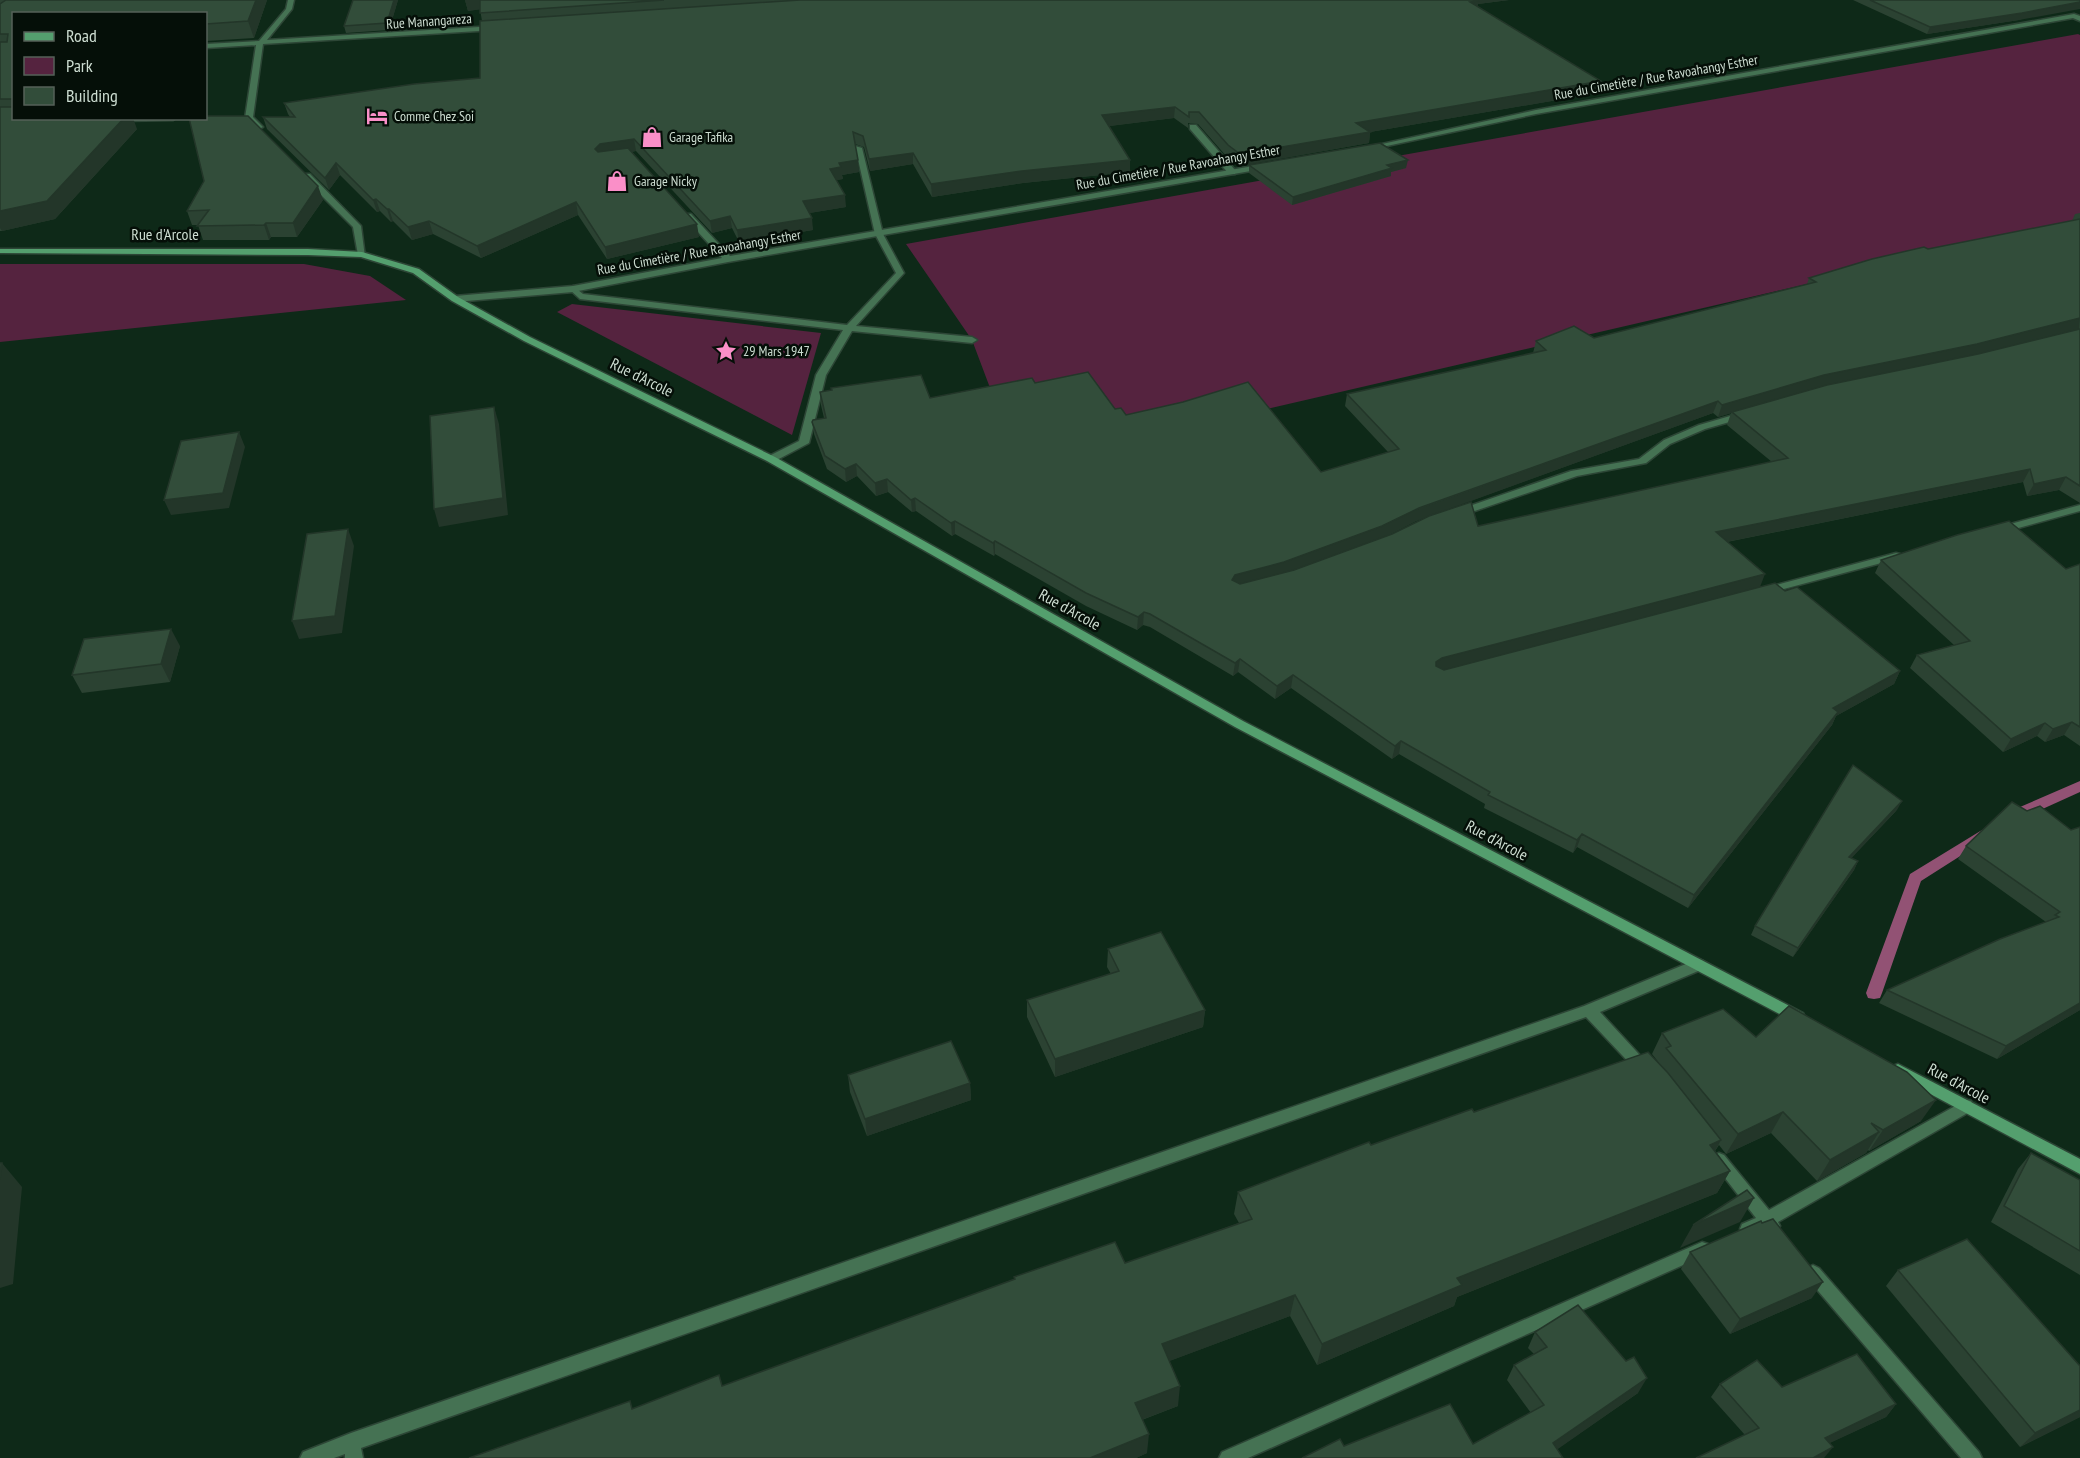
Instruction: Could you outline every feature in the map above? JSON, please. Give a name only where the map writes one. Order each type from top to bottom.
[{"type":"street","points":[[249,118],[260,44],[289,9],[291,0]]},
{"type":"street","name":"Rue du Cimetière / Rue Ravoahangy Esther","points":[[1361,149],[1548,110],[2074,16],[2080,19]]},
{"type":"street","name":"Rue Manangareza","points":[[207,46],[507,27]]},
{"type":"street","points":[[238,118],[249,118],[268,135]]},
{"type":"street","points":[[1193,127],[1232,172]]},
{"type":"street","points":[[771,459],[804,443],[821,375],[849,328],[900,273],[879,234],[858,148]]},
{"type":"street","name":"Rue du Cimetière / Rue Ravoahangy Esther","points":[[455,299],[573,289],[728,259],[1279,163]]},
{"type":"street","points":[[300,168],[357,226],[362,255]]},
{"type":"street","points":[[680,207],[728,259]]},
{"type":"street","name":"Rue d'Arcole","points":[[0,250],[237,251],[362,255],[416,271],[455,299],[527,339],[771,459],[1239,724],[1812,1024]]},
{"type":"street","points":[[573,289],[580,296],[972,340]]},
{"type":"street","points":[[1443,518],[1575,473],[1642,461],[1667,442],[1702,427],[1756,411]]},
{"type":"street","points":[[1992,532],[2080,508]]},
{"type":"street","points":[[1757,593],[1910,553]]},
{"type":"street","points":[[309,1458],[352,1450],[1589,1010],[1698,964]]},
{"type":"street","points":[[1589,1010],[1656,1082]]},
{"type":"street","name":"Rue d'Arcole","points":[[1884,1063],[2080,1167]]},
{"type":"street","points":[[1735,1235],[1767,1220],[1966,1106]]},
{"type":"street","points":[[1708,1146],[1782,1238]]},
{"type":"street","points":[[1228,1458],[1713,1244]]},
{"type":"street","points":[[1805,1264],[1974,1458]]},
{"type":"green space","points":[[2080,35],[2080,221],[1141,438],[1004,425],[972,340],[906,244]]},
{"type":"green space","points":[[0,264],[304,264],[370,276],[406,300],[0,342]]},
{"type":"green space","points":[[572,304],[821,333],[792,435],[557,312]]},
{"type":"building","points":[[6,0],[256,0],[248,21],[207,24],[207,12],[12,12],[12,99],[0,99],[0,42],[7,42],[8,34],[0,34],[0,4]]},
{"type":"building","points":[[353,0],[394,0],[387,23],[344,26]]},
{"type":"building","points":[[480,0],[664,0],[480,13]]},
{"type":"building","points":[[800,0],[1477,0],[1470,2],[1601,81],[1356,123],[1370,132],[1240,154],[1228,145],[1199,112],[1189,112],[1189,117],[1175,107],[1102,115],[1130,160],[1022,171],[931,184],[913,153],[869,159],[863,136],[853,132],[858,160],[839,163],[841,167],[830,169],[845,195],[803,201],[812,218],[737,230],[730,216],[710,221],[634,139],[600,144],[595,149],[598,152],[628,148],[697,224],[605,247],[576,202],[477,246],[429,221],[408,227],[389,209],[376,199],[373,200],[336,163],[325,178],[263,117],[295,117],[284,103],[414,84],[480,78],[480,21]]},
{"type":"building","points":[[1870,0],[2080,0],[2080,2],[1930,27]]},
{"type":"building","points":[[0,107],[12,107],[12,120],[122,120],[47,201],[0,211]]},
{"type":"building","points":[[207,116],[248,116],[318,186],[293,223],[197,226],[209,210],[187,211],[204,181],[189,120],[207,120]]},
{"type":"building","points":[[1380,143],[1408,160],[1387,165],[1392,168],[1293,197],[1249,165]]},
{"type":"building","points":[[2080,219],[2080,318],[1977,344],[1824,375],[1722,405],[1718,401],[1419,508],[1382,526],[1284,562],[1235,575],[1232,580],[1240,584],[1294,570],[1392,534],[1429,516],[1471,502],[1478,526],[1788,458],[1732,412],[1827,385],[1978,354],[2080,329],[2080,486],[2066,477],[2034,484],[2030,469],[1716,532],[1765,574],[1442,658],[1436,662],[1436,666],[1444,670],[1775,583],[1785,591],[1797,587],[1900,671],[1833,708],[1838,712],[1694,895],[1582,834],[1577,840],[1488,795],[1490,792],[1401,741],[1395,746],[1293,675],[1277,686],[1240,659],[1235,663],[1150,614],[1144,612],[1138,617],[1086,593],[995,541],[993,543],[955,521],[951,523],[915,498],[911,500],[887,479],[875,483],[856,464],[845,469],[825,456],[812,422],[826,418],[820,392],[832,390],[831,388],[921,375],[930,398],[1032,378],[1035,383],[1088,372],[1115,409],[1121,408],[1126,415],[1183,402],[1248,382],[1321,472],[1399,449],[1347,394],[1546,350],[1536,341],[1574,326],[1594,338],[1816,282],[1809,278],[1872,259],[1924,247],[1928,249]]},
{"type":"building","points":[[494,407],[503,498],[434,509],[430,416]]},
{"type":"building","points":[[239,432],[223,493],[164,500],[181,441]]},
{"type":"building","points":[[2009,521],[2066,569],[2080,564],[2080,727],[2072,722],[2053,729],[2045,723],[2011,739],[1917,655],[1970,641],[1881,560]]},
{"type":"building","points":[[348,529],[335,616],[292,621],[307,534]]},
{"type":"building","points":[[171,629],[161,664],[72,675],[84,639]]},
{"type":"building","points":[[1853,765],[1902,801],[1849,857],[1858,861],[1798,948],[1755,926]]},
{"type":"building","points":[[2012,802],[2027,811],[2040,806],[2071,830],[2080,827],[2080,1003],[2006,1046],[1887,990],[2000,939],[2059,917],[2055,915],[2060,912],[1966,846]]},
{"type":"building","points":[[1161,932],[1205,1010],[1055,1059],[1027,1000],[1119,971],[1108,949]]},
{"type":"building","points":[[1789,1006],[1907,1072],[1936,1100],[1883,1130],[1871,1123],[1879,1132],[1830,1160],[1783,1112],[1738,1134],[1666,1048],[1671,1046],[1662,1033],[1723,1009],[1756,1037]]},
{"type":"building","points":[[951,1041],[970,1083],[865,1119],[848,1075]]},
{"type":"building","points":[[1648,1052],[1668,1073],[1721,1140],[1710,1145],[1730,1171],[1457,1278],[1462,1285],[1322,1344],[1295,1295],[1162,1344],[1180,1386],[1135,1403],[1149,1434],[1090,1458],[469,1458],[630,1401],[632,1409],[719,1375],[722,1386],[1015,1279],[1014,1277],[1115,1242],[1125,1263],[1252,1219],[1238,1192],[1369,1142],[1371,1145],[1472,1109],[1474,1112]]},
{"type":"building","points":[[2031,1153],[2080,1180],[2080,1251],[2004,1206]]},
{"type":"building","points":[[1747,1190],[1754,1198],[1693,1225]]},
{"type":"building","points":[[1773,1219],[1823,1282],[1740,1319],[1690,1252],[1761,1221],[1762,1223]]},
{"type":"building","points":[[1967,1239],[2080,1366],[2080,1410],[2035,1433],[1898,1270]]},
{"type":"building","points":[[1578,1305],[1626,1361],[1634,1357],[1647,1378],[1553,1443],[1563,1458],[1302,1458],[1340,1439],[1344,1446],[1450,1404],[1473,1444],[1544,1405],[1514,1365],[1547,1347],[1535,1332]]},
{"type":"building","points":[[1857,1354],[1896,1404],[1825,1438],[1833,1447],[1813,1458],[1696,1458],[1759,1428],[1720,1384],[1757,1360],[1782,1387]]},
{"type":"waterway","points":[[2011,817],[2080,786]]},
{"type":"waterway","points":[[1874,993],[1915,878],[1982,835]]},
{"type":"place","name":"Comme Chez Soi","points":[[377,116]]},
{"type":"place","name":"Garage Tafika","points":[[652,137]]},
{"type":"place","name":"Garage Nicky","points":[[617,181]]},
{"type":"place","name":"29 Mars 1947","points":[[726,351]]}]
